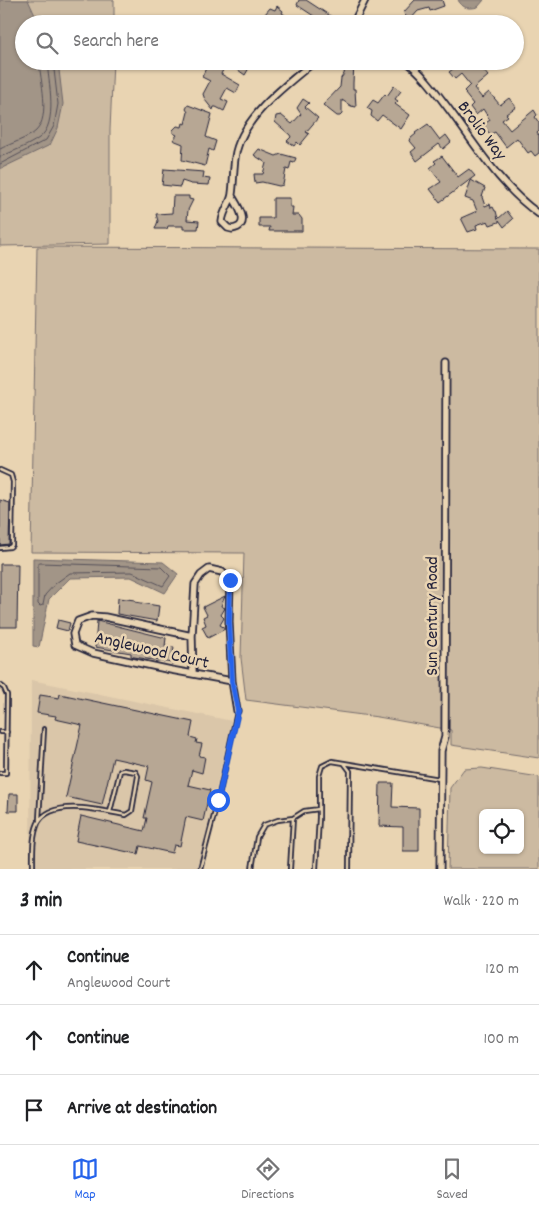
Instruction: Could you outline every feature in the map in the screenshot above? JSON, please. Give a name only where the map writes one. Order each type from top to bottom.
[{"type":"street","points":[[357,15],[365,0]]},
{"type":"street","points":[[232,196],[242,216],[242,222],[240,226],[232,229],[222,222],[226,206],[232,196],[236,152],[243,131],[256,114],[305,70]]},
{"type":"street","name":"Brolio Way","points":[[417,70],[506,185],[524,203],[539,214]]},
{"type":"street","name":"Sun Century Road","points":[[440,869],[441,751],[445,737],[446,363]]},
{"type":"street","points":[[192,674],[195,584],[200,575],[209,569],[222,572],[230,580],[229,622],[232,681],[238,711]]},
{"type":"street","name":"Anglewood Court","points":[[192,636],[105,617],[92,616],[78,621],[73,634],[75,645],[93,653],[232,681]]},
{"type":"lane","points":[[0,470],[11,475],[12,482],[12,545],[0,548]]},
{"type":"lane","points":[[0,685],[4,688],[7,695],[6,773],[0,773]]},
{"type":"lane","points":[[200,869],[238,711]]},
{"type":"lane","points":[[33,869],[34,837],[39,822],[44,729]]},
{"type":"lane","points":[[0,732],[7,732]]},
{"type":"lane","points":[[316,869],[319,776],[322,766],[332,761],[441,779]]},
{"type":"lane","points":[[344,763],[350,771],[349,869]]},
{"type":"lane","points":[[39,822],[48,812],[65,808],[82,807],[126,815],[132,810],[138,776],[136,772],[124,770],[120,772],[110,812]]},
{"type":"lane","points":[[252,869],[257,837],[264,824],[293,818],[304,812],[319,809]]},
{"type":"lane","points":[[290,869],[293,818]]},
{"type":"shaded area","points":[[0,0],[114,0],[114,15],[15,15],[15,70],[113,70],[110,130],[110,244],[0,246]]},
{"type":"shaded area","points":[[37,247],[539,249],[539,758],[451,745],[451,730],[378,717],[246,700],[241,658],[244,553],[31,552]]},
{"type":"shaded area","points":[[31,680],[232,721],[198,869],[30,869]]},
{"type":"shaded area","points":[[482,768],[539,777],[539,869],[448,869],[450,788],[464,769]]},
{"type":"water","points":[[0,0],[28,0],[35,15],[15,15],[15,70],[59,70],[63,104],[58,128],[50,145],[0,169]]},
{"type":"water","points":[[458,0],[484,0],[478,7],[469,8],[464,7]]},
{"type":"water","points":[[33,558],[163,562],[178,574],[165,593],[131,577],[70,578],[49,599],[39,647],[33,646]]},
{"type":"building","points":[[299,0],[306,0],[329,15],[312,15],[297,5]]},
{"type":"building","points":[[415,0],[442,0],[444,6],[430,11],[429,8],[418,11],[414,15],[405,15],[403,13]]},
{"type":"building","points":[[277,6],[285,15],[265,14],[270,8],[275,10]]},
{"type":"building","points":[[205,70],[223,70],[221,74],[240,85],[236,93],[227,88],[221,99],[228,102],[224,111],[216,107],[213,110],[205,100],[203,94],[210,81],[202,77]]},
{"type":"building","points":[[238,70],[248,70],[245,75]]},
{"type":"building","points":[[345,70],[354,70],[353,89],[355,89],[356,107],[342,100],[342,114],[337,116],[323,105],[340,87],[341,78]]},
{"type":"building","points":[[452,70],[483,70],[488,76],[474,88],[482,98],[489,92],[500,105],[509,98],[516,107],[506,114],[508,116],[502,120],[510,130],[534,110],[537,115],[535,117],[539,123],[539,131],[537,133],[539,136],[539,153],[535,156],[531,151],[528,153],[517,138],[506,147],[495,132],[489,133],[483,125],[490,120],[483,109],[476,115],[470,107],[473,104],[464,91],[470,85],[461,74],[455,79],[449,72]]},
{"type":"building","points":[[394,86],[401,91],[395,99],[398,101],[395,104],[410,115],[401,129],[382,115],[377,121],[371,116],[372,111],[367,108],[373,100],[378,103],[385,94],[387,96]]},
{"type":"building","points":[[303,99],[309,103],[305,107],[318,118],[306,132],[309,134],[300,145],[297,142],[294,146],[287,141],[291,137],[290,135],[275,122],[276,116],[281,115],[292,124],[301,114],[297,108]]},
{"type":"building","points":[[188,105],[212,114],[206,137],[216,141],[213,151],[209,149],[205,166],[182,160],[183,144],[173,140],[177,135],[173,133],[173,130],[177,126],[182,127],[183,123],[185,124]]},
{"type":"building","points":[[428,124],[440,140],[446,135],[451,142],[443,149],[439,144],[417,161],[411,152],[416,148],[410,141],[415,133]]},
{"type":"building","points":[[259,149],[276,156],[281,154],[296,158],[294,163],[291,162],[289,170],[286,169],[283,185],[255,183],[254,174],[263,174],[266,163],[254,155]]},
{"type":"building","points":[[442,156],[458,177],[469,169],[475,176],[440,202],[430,189],[441,182],[430,168],[436,163],[434,161]]},
{"type":"building","points":[[164,169],[204,172],[203,178],[210,179],[209,185],[191,184],[182,181],[180,187],[162,185]]},
{"type":"building","points":[[471,180],[485,188],[482,197],[485,206],[490,204],[491,208],[493,207],[498,219],[507,211],[513,219],[504,227],[499,220],[499,222],[490,225],[488,221],[476,225],[477,229],[468,232],[461,218],[477,211],[473,201],[465,198]]},
{"type":"building","points":[[173,196],[189,196],[189,199],[193,200],[188,210],[187,220],[199,221],[198,229],[168,226],[167,229],[155,229],[158,221],[156,214],[172,213]]},
{"type":"building","points":[[273,198],[290,198],[290,207],[293,207],[292,215],[299,215],[302,219],[302,231],[269,231],[270,227],[259,227],[259,218],[273,218]]},
{"type":"building","points":[[0,500],[10,503],[9,544],[0,545]]},
{"type":"building","points":[[0,564],[18,564],[17,627],[0,627]]},
{"type":"building","points":[[225,596],[221,606],[225,608],[221,615],[224,618],[220,625],[225,629],[208,638],[202,627],[206,625],[203,617],[207,615],[203,607]]},
{"type":"building","points":[[118,598],[159,606],[157,621],[117,614]]},
{"type":"building","points":[[58,620],[70,623],[68,631],[56,628]]},
{"type":"building","points":[[97,621],[166,638],[165,646],[174,647],[172,663],[134,657],[131,656],[131,653],[95,647]]},
{"type":"building","points":[[60,694],[193,722],[190,737],[197,739],[196,743],[202,744],[199,756],[205,757],[202,773],[192,770],[188,785],[210,790],[203,821],[186,817],[180,846],[174,845],[172,853],[140,846],[138,854],[76,841],[81,816],[144,831],[147,818],[144,818],[152,782],[146,780],[149,766],[113,758],[102,805],[66,797],[82,725],[55,719],[56,716],[37,713],[40,695],[59,698]]},
{"type":"building","points":[[380,783],[393,783],[392,807],[419,808],[419,851],[403,851],[403,827],[379,826]]},
{"type":"building","points":[[9,794],[18,794],[18,811],[8,811]]},
{"type":"route","points":[[218,800],[238,711],[232,681],[229,622],[230,580]]}]
